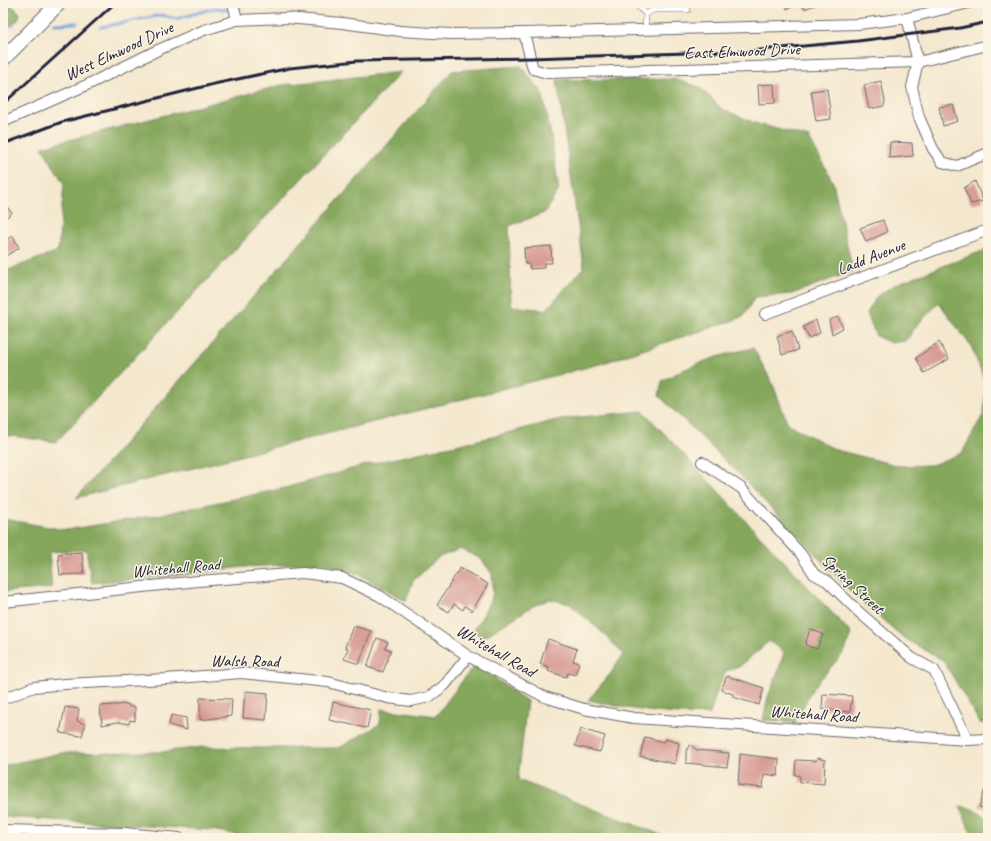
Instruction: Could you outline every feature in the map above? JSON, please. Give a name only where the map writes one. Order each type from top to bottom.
[{"type":"main road","points":[[3,59],[59,3]]},
{"type":"street","points":[[233,3],[237,20]]},
{"type":"street","name":"West Elmwood Drive","points":[[3,122],[89,84],[158,50],[204,30],[237,20],[287,18],[342,23],[400,31],[450,34],[524,33],[859,24],[907,18],[949,5],[969,3]]},
{"type":"street","points":[[907,18],[918,62],[912,87],[919,117],[933,149],[942,162],[957,166],[988,153]]},
{"type":"street","name":"East Elmwood Drive","points":[[524,33],[533,69],[546,73],[918,62],[988,44]]},
{"type":"street","name":"Ladd Avenue","points":[[765,314],[988,230]]},
{"type":"street","name":"Spring Street","points":[[702,462],[741,488],[801,554],[814,574],[827,581],[860,613],[912,658],[934,670],[968,740]]},
{"type":"street","name":"Whitehall Road","points":[[3,602],[198,581],[303,573],[342,578],[380,596],[468,656],[545,697],[584,709],[634,718],[968,740],[988,738]]},
{"type":"street","name":"Walsh Road","points":[[3,699],[34,687],[241,674],[328,682],[388,698],[411,701],[429,697],[445,685],[468,656]]},
{"type":"street","points":[[3,830],[124,833],[178,838]]},
{"type":"lane","points":[[635,3],[646,14]]},
{"type":"lane","points":[[646,14],[653,10],[688,10],[687,3]]},
{"type":"lane","points":[[645,30],[646,14]]},
{"type":"green space","points":[[12,6],[20,13],[18,20],[3,32],[3,7]]},
{"type":"green space","points":[[521,66],[542,92],[550,130],[559,190],[544,213],[509,226],[511,306],[546,310],[584,267],[557,80],[674,79],[699,87],[722,109],[755,123],[809,138],[833,182],[853,271],[792,294],[755,297],[743,317],[600,364],[76,498],[452,71]]},
{"type":"green space","points":[[401,72],[56,442],[3,435],[3,272],[58,251],[64,184],[42,147],[282,85]]},
{"type":"green space","points":[[988,249],[988,723],[980,723],[943,660],[905,639],[854,595],[732,467],[659,396],[662,381],[673,375],[706,361],[753,348],[772,382],[788,424],[836,450],[900,466],[932,465],[962,453],[984,413],[986,384],[971,346],[939,303],[917,325],[906,341],[891,343],[876,336],[867,313],[877,296],[896,284]]},
{"type":"green space","points":[[643,411],[851,633],[845,651],[813,688],[795,722],[763,720],[768,697],[784,652],[769,641],[739,667],[726,671],[717,691],[710,714],[679,714],[649,711],[588,700],[611,673],[623,654],[605,635],[570,604],[550,599],[533,606],[481,639],[474,630],[493,594],[492,574],[481,559],[461,549],[439,557],[413,581],[406,601],[358,574],[322,563],[243,567],[161,577],[92,583],[86,550],[49,552],[52,588],[3,592],[3,519],[66,530],[158,515],[285,488],[369,464],[492,437],[560,419]]},
{"type":"green space","points":[[475,664],[527,701],[518,780],[669,838],[253,838],[212,830],[3,817],[6,765],[61,753],[161,752],[203,747],[339,748],[380,724],[381,709],[436,716]]},
{"type":"green space","points":[[960,806],[973,809],[988,820],[988,838],[973,838]]},
{"type":"building","points":[[785,3],[799,3],[799,4],[787,9]]},
{"type":"building","points":[[802,3],[821,3],[804,9]]},
{"type":"building","points":[[881,81],[885,101],[884,106],[869,109],[864,85]]},
{"type":"building","points":[[774,84],[775,103],[759,104],[758,85]]},
{"type":"building","points":[[827,89],[831,119],[816,121],[811,91]]},
{"type":"building","points":[[953,105],[958,121],[943,126],[939,107]]},
{"type":"building","points":[[890,142],[912,143],[913,156],[889,158]]},
{"type":"building","points":[[975,181],[983,201],[971,204],[964,188]]},
{"type":"building","points":[[3,202],[12,213],[3,220]]},
{"type":"building","points":[[883,220],[887,232],[866,242],[860,228]]},
{"type":"building","points":[[13,236],[19,248],[4,257],[3,241]]},
{"type":"building","points":[[551,246],[552,263],[544,263],[544,268],[530,269],[529,264],[525,264],[524,248]]},
{"type":"building","points":[[838,317],[843,328],[832,334],[829,320]]},
{"type":"building","points":[[816,320],[820,333],[809,338],[803,327]]},
{"type":"building","points":[[792,331],[798,350],[782,355],[777,336]]},
{"type":"building","points":[[939,342],[949,359],[924,373],[916,358]]},
{"type":"building","points":[[82,552],[84,574],[60,575],[58,554]]},
{"type":"building","points":[[460,568],[488,584],[472,611],[465,606],[463,610],[454,604],[449,612],[437,605]]},
{"type":"building","points":[[353,626],[371,631],[359,664],[344,659],[348,648],[345,647]]},
{"type":"building","points":[[810,629],[823,634],[817,649],[805,645]]},
{"type":"building","points":[[377,638],[388,642],[385,648],[391,650],[383,672],[367,667]]},
{"type":"building","points":[[548,639],[577,649],[573,661],[579,663],[575,675],[568,673],[566,677],[548,671],[549,667],[540,664]]},
{"type":"building","points":[[727,676],[764,688],[759,705],[733,697],[733,694],[721,690]]},
{"type":"building","points":[[245,691],[268,693],[266,720],[243,718]]},
{"type":"building","points":[[823,694],[852,696],[850,712],[822,709]]},
{"type":"building","points":[[200,698],[232,699],[231,716],[200,720]]},
{"type":"building","points":[[333,702],[371,710],[367,728],[329,720]]},
{"type":"building","points":[[128,704],[129,707],[135,707],[135,721],[130,720],[129,724],[118,722],[102,725],[100,706]]},
{"type":"building","points":[[65,707],[79,709],[77,721],[85,724],[82,736],[60,733]]},
{"type":"building","points":[[171,715],[186,718],[187,730],[169,725]]},
{"type":"building","points":[[581,729],[605,736],[600,752],[575,746]]},
{"type":"building","points":[[645,737],[664,742],[666,739],[679,743],[675,764],[640,756]]},
{"type":"building","points":[[690,745],[697,750],[729,753],[727,767],[686,763],[686,751]]},
{"type":"building","points":[[740,754],[779,759],[778,776],[764,774],[763,788],[738,785]]},
{"type":"building","points":[[817,758],[825,760],[824,784],[800,782],[800,776],[795,775],[796,760],[816,761]]},
{"type":"building","points":[[985,789],[988,789],[988,809],[979,807]]},
{"type":"waterway","points":[[243,6],[256,3]]},
{"type":"waterway","points":[[285,3],[291,5],[298,3]]},
{"type":"waterway","points":[[101,27],[162,15],[176,19],[215,8],[230,10]]},
{"type":"waterway","points":[[54,24],[77,23]]},
{"type":"waterway","points":[[3,25],[13,25]]},
{"type":"railway","points":[[3,104],[115,3]]},
{"type":"railway","points":[[3,144],[62,122],[214,84],[290,68],[357,61],[531,58],[750,51],[858,41],[960,28],[988,22]]}]
